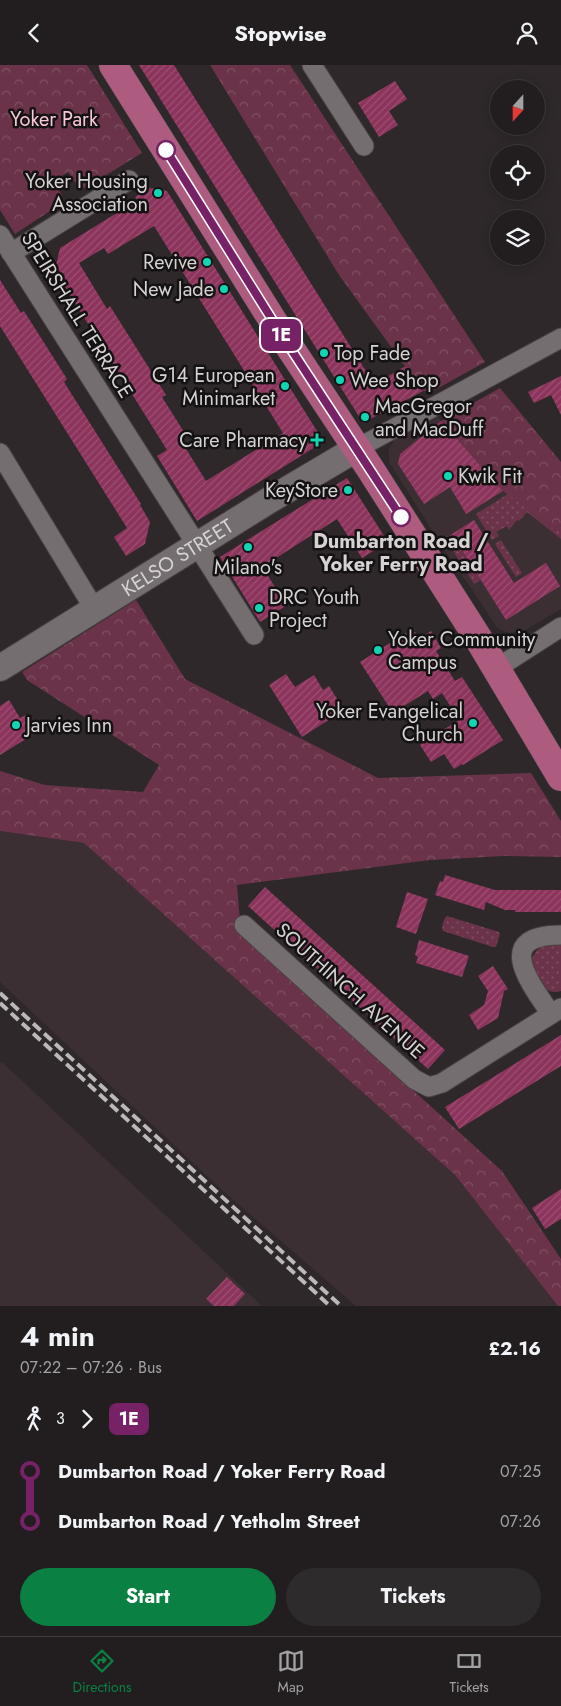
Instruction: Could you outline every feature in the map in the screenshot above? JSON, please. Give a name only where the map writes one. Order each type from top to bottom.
[{"type":"main road","points":[[113,65],[283,337],[496,668],[560,776]]},
{"type":"street","points":[[312,65],[364,146]]},
{"type":"street","points":[[11,253],[129,180]]},
{"type":"street","name":"SPEIRSHALL TERRACE","points":[[0,235],[254,635]]},
{"type":"street","points":[[356,449],[561,338]]},
{"type":"street","name":"KELSO STREET","points":[[0,668],[356,449]]},
{"type":"street","points":[[0,453],[95,609]]},
{"type":"street","points":[[496,668],[561,627]]},
{"type":"street","name":"SOUTHINCH AVENUE","points":[[244,925],[414,1079],[428,1087],[442,1083],[556,1011]]},
{"type":"street","points":[[556,1011],[527,978],[521,959],[525,947],[531,940],[542,936],[561,935]]},
{"type":"shaded area","points":[[436,415],[503,491],[561,535],[561,609],[524,631],[510,633],[496,626],[457,570],[389,462],[389,449],[395,438]]},
{"type":"shaded area","points":[[0,831],[84,843],[455,1175],[558,1306],[356,1306],[222,1190],[0,982]]},
{"type":"shaded area","points":[[2,1062],[262,1306],[0,1306],[0,1064]]},
{"type":"green space","name":"Yoker Park","points":[[0,65],[87,65],[142,153],[85,188],[77,185],[68,172],[54,181],[62,195],[62,203],[15,234],[0,210]]},
{"type":"green space","points":[[210,65],[290,65],[485,362],[435,390],[423,391],[339,275]]},
{"type":"green space","points":[[500,388],[561,462],[561,525],[554,529],[503,491],[441,421]]},
{"type":"green space","points":[[508,494],[554,529],[561,525],[561,539],[527,512],[509,530],[507,526],[496,532],[499,536],[492,540],[476,514]]},
{"type":"green space","points":[[452,534],[481,580],[474,584],[445,538]]},
{"type":"green space","points":[[501,540],[522,573],[516,577],[495,544]]},
{"type":"green space","points":[[136,600],[185,679],[378,778],[531,773],[561,821],[561,857],[504,856],[430,860],[237,885],[241,934],[502,1171],[561,1259],[561,1306],[558,1306],[455,1175],[84,843],[0,831],[0,771],[45,785],[143,792],[159,765],[27,680],[22,672]]},
{"type":"green space","points":[[447,916],[499,932],[496,947],[443,931],[443,923]]},
{"type":"green space","points":[[561,943],[561,991],[549,991],[541,984],[531,962],[538,949],[551,944]]},
{"type":"building","points":[[139,65],[174,65],[374,384],[406,366],[423,391],[363,423]]},
{"type":"building","points":[[395,81],[407,99],[389,111],[398,125],[379,137],[358,103]]},
{"type":"building","points":[[150,188],[167,191],[322,439],[320,444],[197,521],[157,456],[167,450],[55,269],[60,248],[138,200],[135,197]],"holes":[[[154,226],[283,433],[206,481],[178,436],[184,432],[162,397],[166,395],[110,306],[107,309],[79,263],[104,248],[108,254]]]},
{"type":"building","points":[[0,280],[21,313],[24,311],[67,379],[64,382],[141,504],[150,522],[145,544],[126,556],[114,537],[127,528],[0,326]]},
{"type":"building","points":[[561,376],[561,415],[551,395],[534,403],[528,392]]},
{"type":"building","name":"Kwik Fit","points":[[441,421],[503,491],[466,514],[450,487],[424,504],[398,464],[400,454]]},
{"type":"building","points":[[347,478],[388,542],[362,558],[337,519],[262,567],[287,605],[260,622],[220,557]]},
{"type":"building","points":[[474,520],[514,583],[546,563],[560,586],[506,620],[452,534]]},
{"type":"building","points":[[431,631],[441,648],[436,651],[455,681],[462,677],[503,740],[454,769],[444,754],[431,762],[420,745],[459,720],[442,693],[433,699],[428,691],[393,713],[360,662],[406,633],[408,636],[415,632],[419,639]]},
{"type":"building","points":[[286,674],[295,687],[314,675],[323,690],[329,686],[344,710],[302,737],[269,685]]},
{"type":"building","name":"Jarvies Inn","points":[[9,700],[20,718],[26,715],[37,732],[0,755],[0,706]]},
{"type":"building","points":[[445,875],[495,890],[561,890],[561,912],[515,912],[515,910],[505,910],[486,902],[484,910],[435,895],[440,881],[443,882]]},
{"type":"building","points":[[265,887],[445,1050],[428,1069],[248,906]]},
{"type":"building","points":[[407,892],[428,899],[416,934],[396,927]]},
{"type":"building","points":[[419,940],[469,956],[462,977],[416,963],[418,957],[415,955]]},
{"type":"building","points":[[493,966],[508,989],[504,991],[498,1018],[478,1030],[469,1015],[484,1005],[488,991],[478,976]]},
{"type":"building","points":[[561,1035],[561,1066],[459,1129],[445,1107]]},
{"type":"building","points":[[561,1189],[561,1219],[545,1229],[532,1208]]},
{"type":"building","points":[[227,1277],[245,1294],[234,1306],[214,1306],[206,1299]]},
{"type":"railway","points":[[0,993],[341,1306]]},
{"type":"railway","points":[[0,1003],[330,1306]]},
{"type":"bus line","name":"1E","points":[[166,150],[283,337],[401,517]]},
{"type":"place","name":"Yoker Housing Association","points":[[158,193]]},
{"type":"place","name":"Revive","points":[[207,262]]},
{"type":"place","name":"New Jade","points":[[224,289]]},
{"type":"place","name":"Top Fade","points":[[324,353]]},
{"type":"place","name":"Wee Shop","points":[[340,380]]},
{"type":"place","name":"G14 European Minimarket","points":[[285,386]]},
{"type":"place","name":"MacGregor and MacDuff","points":[[365,417]]},
{"type":"place","name":"Care Pharmacy","points":[[317,440]]},
{"type":"place","name":"Kwik Fit","points":[[448,476]]},
{"type":"place","name":"KeyStore","points":[[348,490]]},
{"type":"place","name":"Dumbarton Road / Yoker Ferry Road","points":[[401,517]]},
{"type":"place","name":"Milano's","points":[[248,547]]},
{"type":"place","name":"DRC Youth Project","points":[[259,608]]},
{"type":"place","name":"Yoker Community Campus","points":[[378,650]]},
{"type":"place","name":"Yoker Evangelical Church","points":[[473,723]]},
{"type":"place","name":"Jarvies Inn","points":[[16,725]]}]
